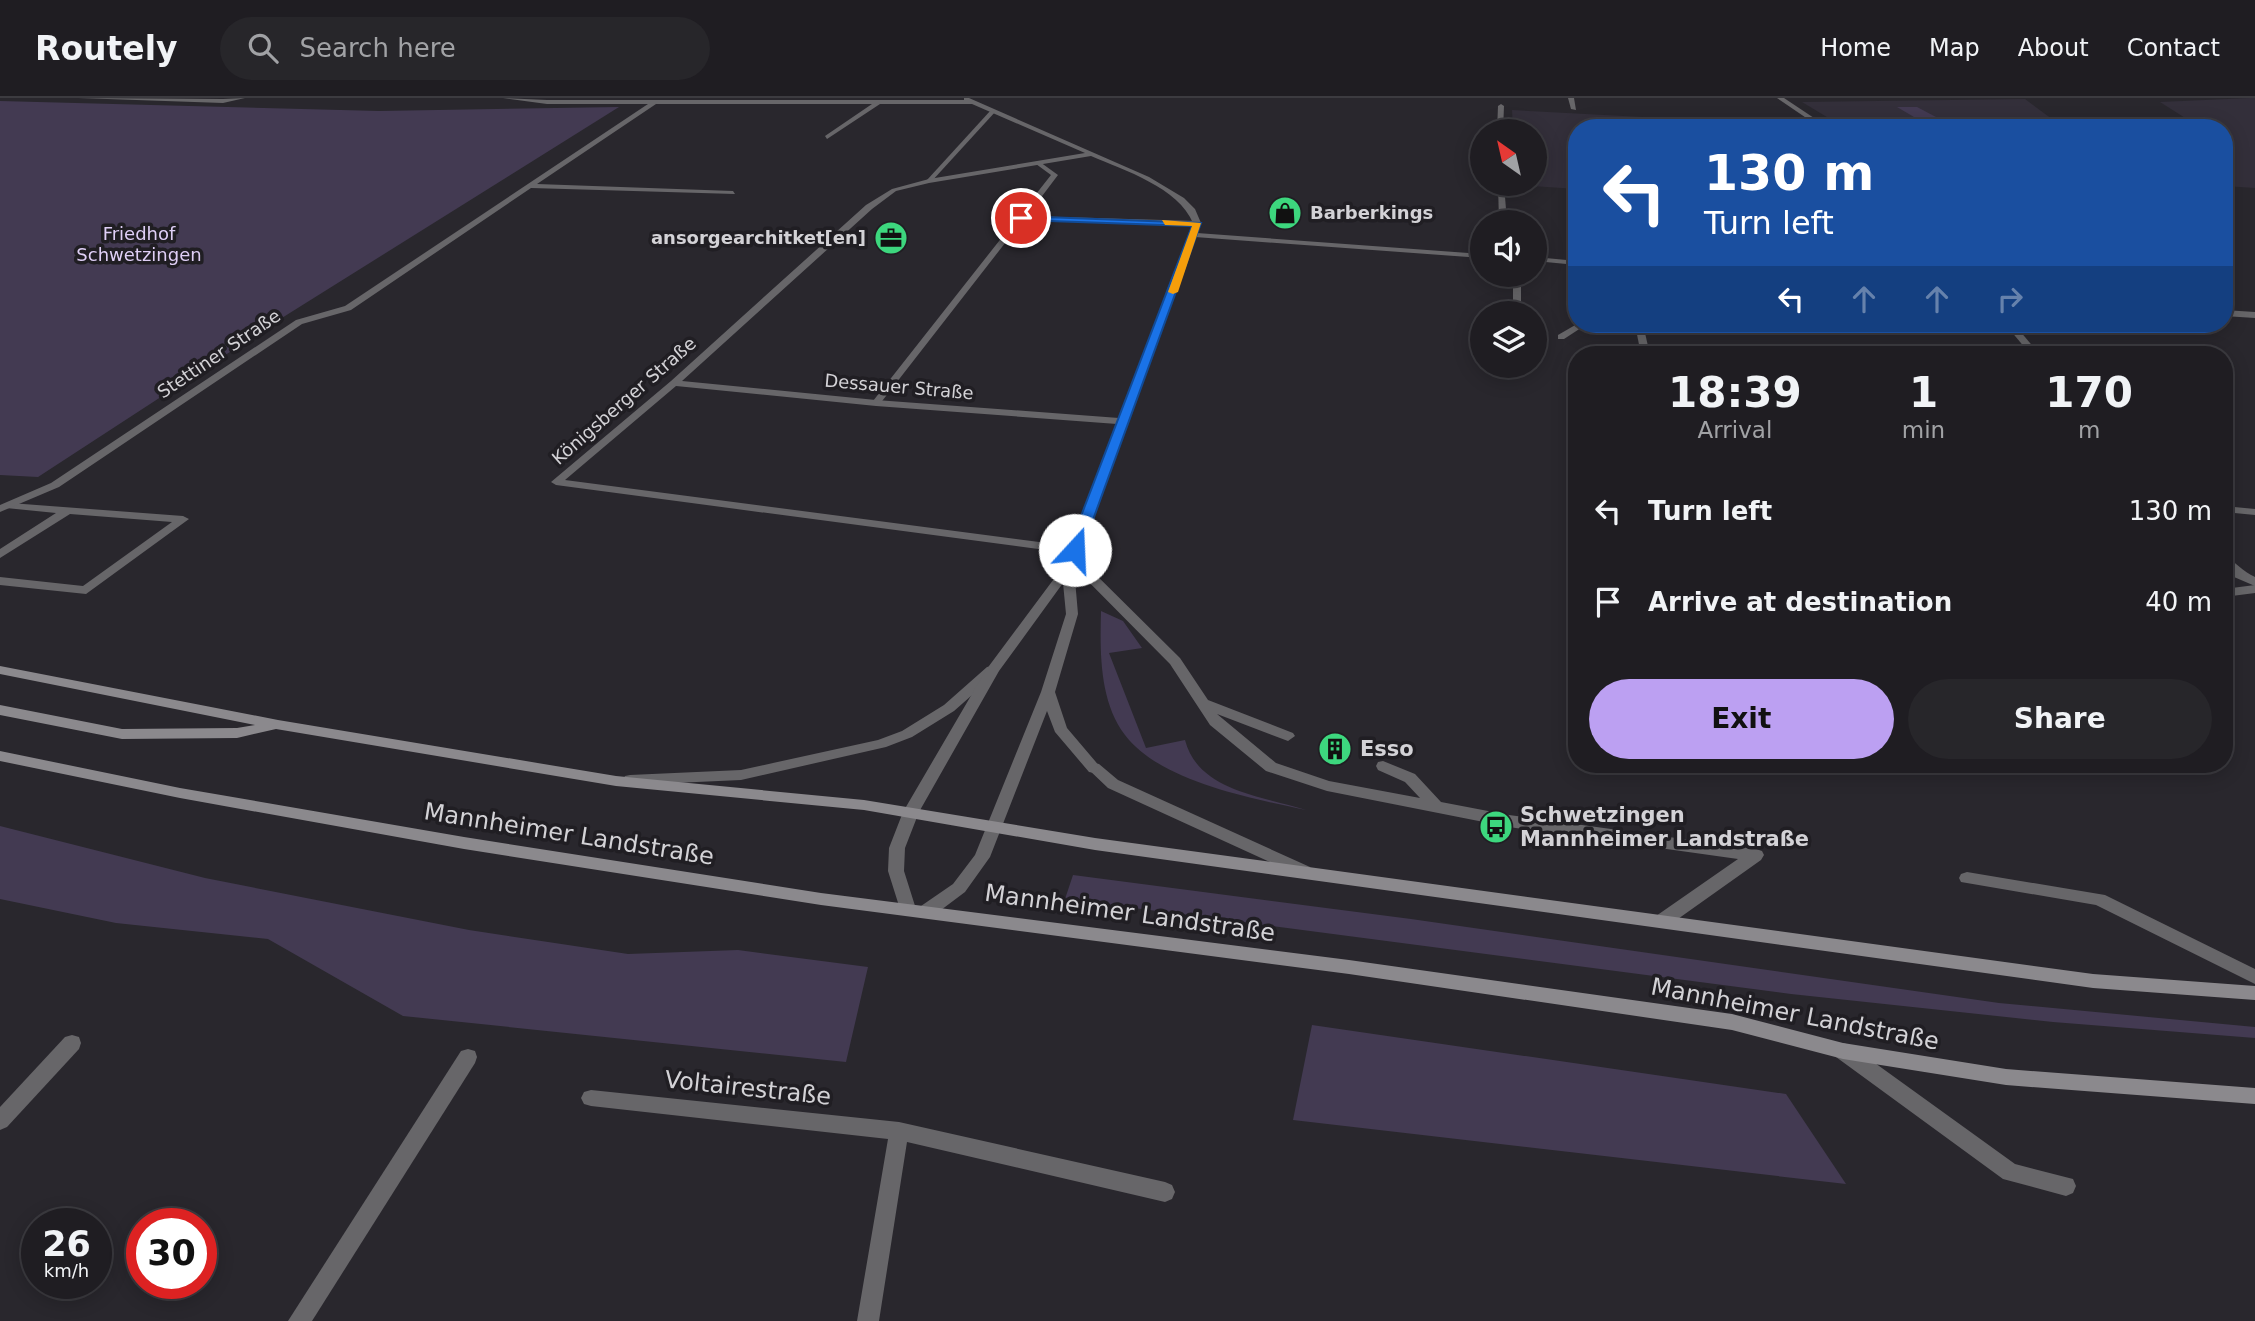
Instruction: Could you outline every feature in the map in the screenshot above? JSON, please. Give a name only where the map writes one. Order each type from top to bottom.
[{"type":"main road","points":[[0,670],[278,725],[616,781],[769,794],[911,812],[994,828],[2093,981],[2255,993]]},
{"type":"main road","points":[[0,710],[122,734],[237,733],[278,725]]},
{"type":"main road","name":"Mannheimer Landstraße","points":[[0,756],[180,793],[464,843],[821,899],[1732,1022],[1843,1051],[2006,1077],[2255,1096]]},
{"type":"street","points":[[81,98],[223,101],[242,98]]},
{"type":"street","points":[[506,98],[655,102],[972,102]]},
{"type":"street","points":[[963,98],[1163,187],[1192,211],[1197,223],[1195,235],[1072,559],[993,670],[911,812],[897,848],[896,872],[917,910],[959,888],[982,857],[1048,692],[1072,614],[1072,559]]},
{"type":"street","points":[[1571,98],[1574,109]]},
{"type":"street","points":[[1780,98],[1812,119]]},
{"type":"street","points":[[827,137],[881,100]]},
{"type":"street","name":"Stettiner Straße","points":[[5,507],[55,485],[299,322],[348,308],[655,102]]},
{"type":"street","points":[[1500,119],[1501,106]]},
{"type":"street","points":[[929,181],[993,111]]},
{"type":"street","name":"Königsberger Straße","points":[[1072,559],[556,482],[674,383],[869,207],[894,190],[929,181],[1092,154]]},
{"type":"street","points":[[876,403],[1055,175],[1038,163]]},
{"type":"street","points":[[529,186],[733,193]]},
{"type":"street","points":[[1021,218],[1197,223]]},
{"type":"street","points":[[1195,235],[1470,255]]},
{"type":"street","points":[[1547,261],[1568,262]]},
{"type":"street","points":[[2233,314],[2255,316]]},
{"type":"street","points":[[1561,337],[1568,333]]},
{"type":"street","name":"Dessauer Straße","points":[[674,383],[876,403],[1123,421]]},
{"type":"street","points":[[0,581],[86,590],[183,519],[5,507]]},
{"type":"street","points":[[0,554],[68,510]]},
{"type":"street","points":[[2233,510],[2255,512]]},
{"type":"street","points":[[1072,559],[1175,661],[1215,723],[1271,767],[1327,786],[1509,821],[1756,855],[1662,921]]},
{"type":"street","points":[[2233,569],[2255,582]]},
{"type":"street","points":[[2233,592],[2255,589]]},
{"type":"street","points":[[616,781],[741,775],[881,744],[907,734],[949,708],[993,670]]},
{"type":"street","points":[[1048,692],[1059,729],[1094,768],[1113,784],[1305,872]]},
{"type":"street","points":[[1202,703],[1288,736]]},
{"type":"street","points":[[1382,766],[1410,778],[1436,807]]},
{"type":"street","points":[[1967,878],[2099,898],[2255,977]]},
{"type":"street","points":[[0,1121],[72,1043]]},
{"type":"street","points":[[1843,1051],[2010,1172],[2066,1186]]},
{"type":"street","points":[[299,1321],[468,1058]]},
{"type":"street","name":"Voltairestraße","points":[[591,1098],[899,1131],[1165,1192]]},
{"type":"street","points":[[868,1321],[899,1131]]},
{"type":"shaded area","points":[[2255,98],[2255,188],[2233,187],[2233,119],[2187,119],[2160,102]]},
{"type":"shaded area","points":[[2025,99],[2052,119],[1830,119],[1802,102]]},
{"type":"shaded area","points":[[1512,110],[1681,119],[1568,119],[1568,188],[1547,187],[1547,119],[1512,119]]},
{"type":"green space","name":"Friedhof Schwetzingen","points":[[0,101],[379,111],[619,107],[285,316],[38,477],[0,475]]},
{"type":"green space","points":[[1897,107],[1917,107],[1940,119],[1834,118],[1914,117]]},
{"type":"green space","points":[[1101,611],[1123,621],[1142,648],[1109,653],[1146,748],[1185,740],[1192,757],[1217,781],[1252,795],[1306,810],[1208,786],[1161,765],[1141,751],[1125,735],[1110,707],[1101,659]]},
{"type":"green space","points":[[0,826],[205,878],[469,930],[628,954],[738,950],[868,967],[846,1062],[403,1016],[268,939],[116,923],[0,899]]},
{"type":"green space","points":[[1073,875],[1411,919],[1999,1003],[2255,1027],[2255,1038],[2053,1022],[1791,994],[1065,899]]},
{"type":"green space","points":[[1312,1025],[1786,1094],[1846,1184],[1293,1120]]},
{"type":"slow traffic","points":[[1165,222],[1197,223],[1173,292]]},
{"type":"place","name":"Barberkings","points":[[1285,213]]},
{"type":"place","name":"ansorgearchitket[en]","points":[[891,238]]},
{"type":"place","name":"Esso","points":[[1335,749]]},
{"type":"place","name":"Schwetzingen Mannheimer Landstraße","points":[[1496,827]]},
{"type":"route","points":[[1021,218],[1197,223],[1195,235],[1075,550]]}]
